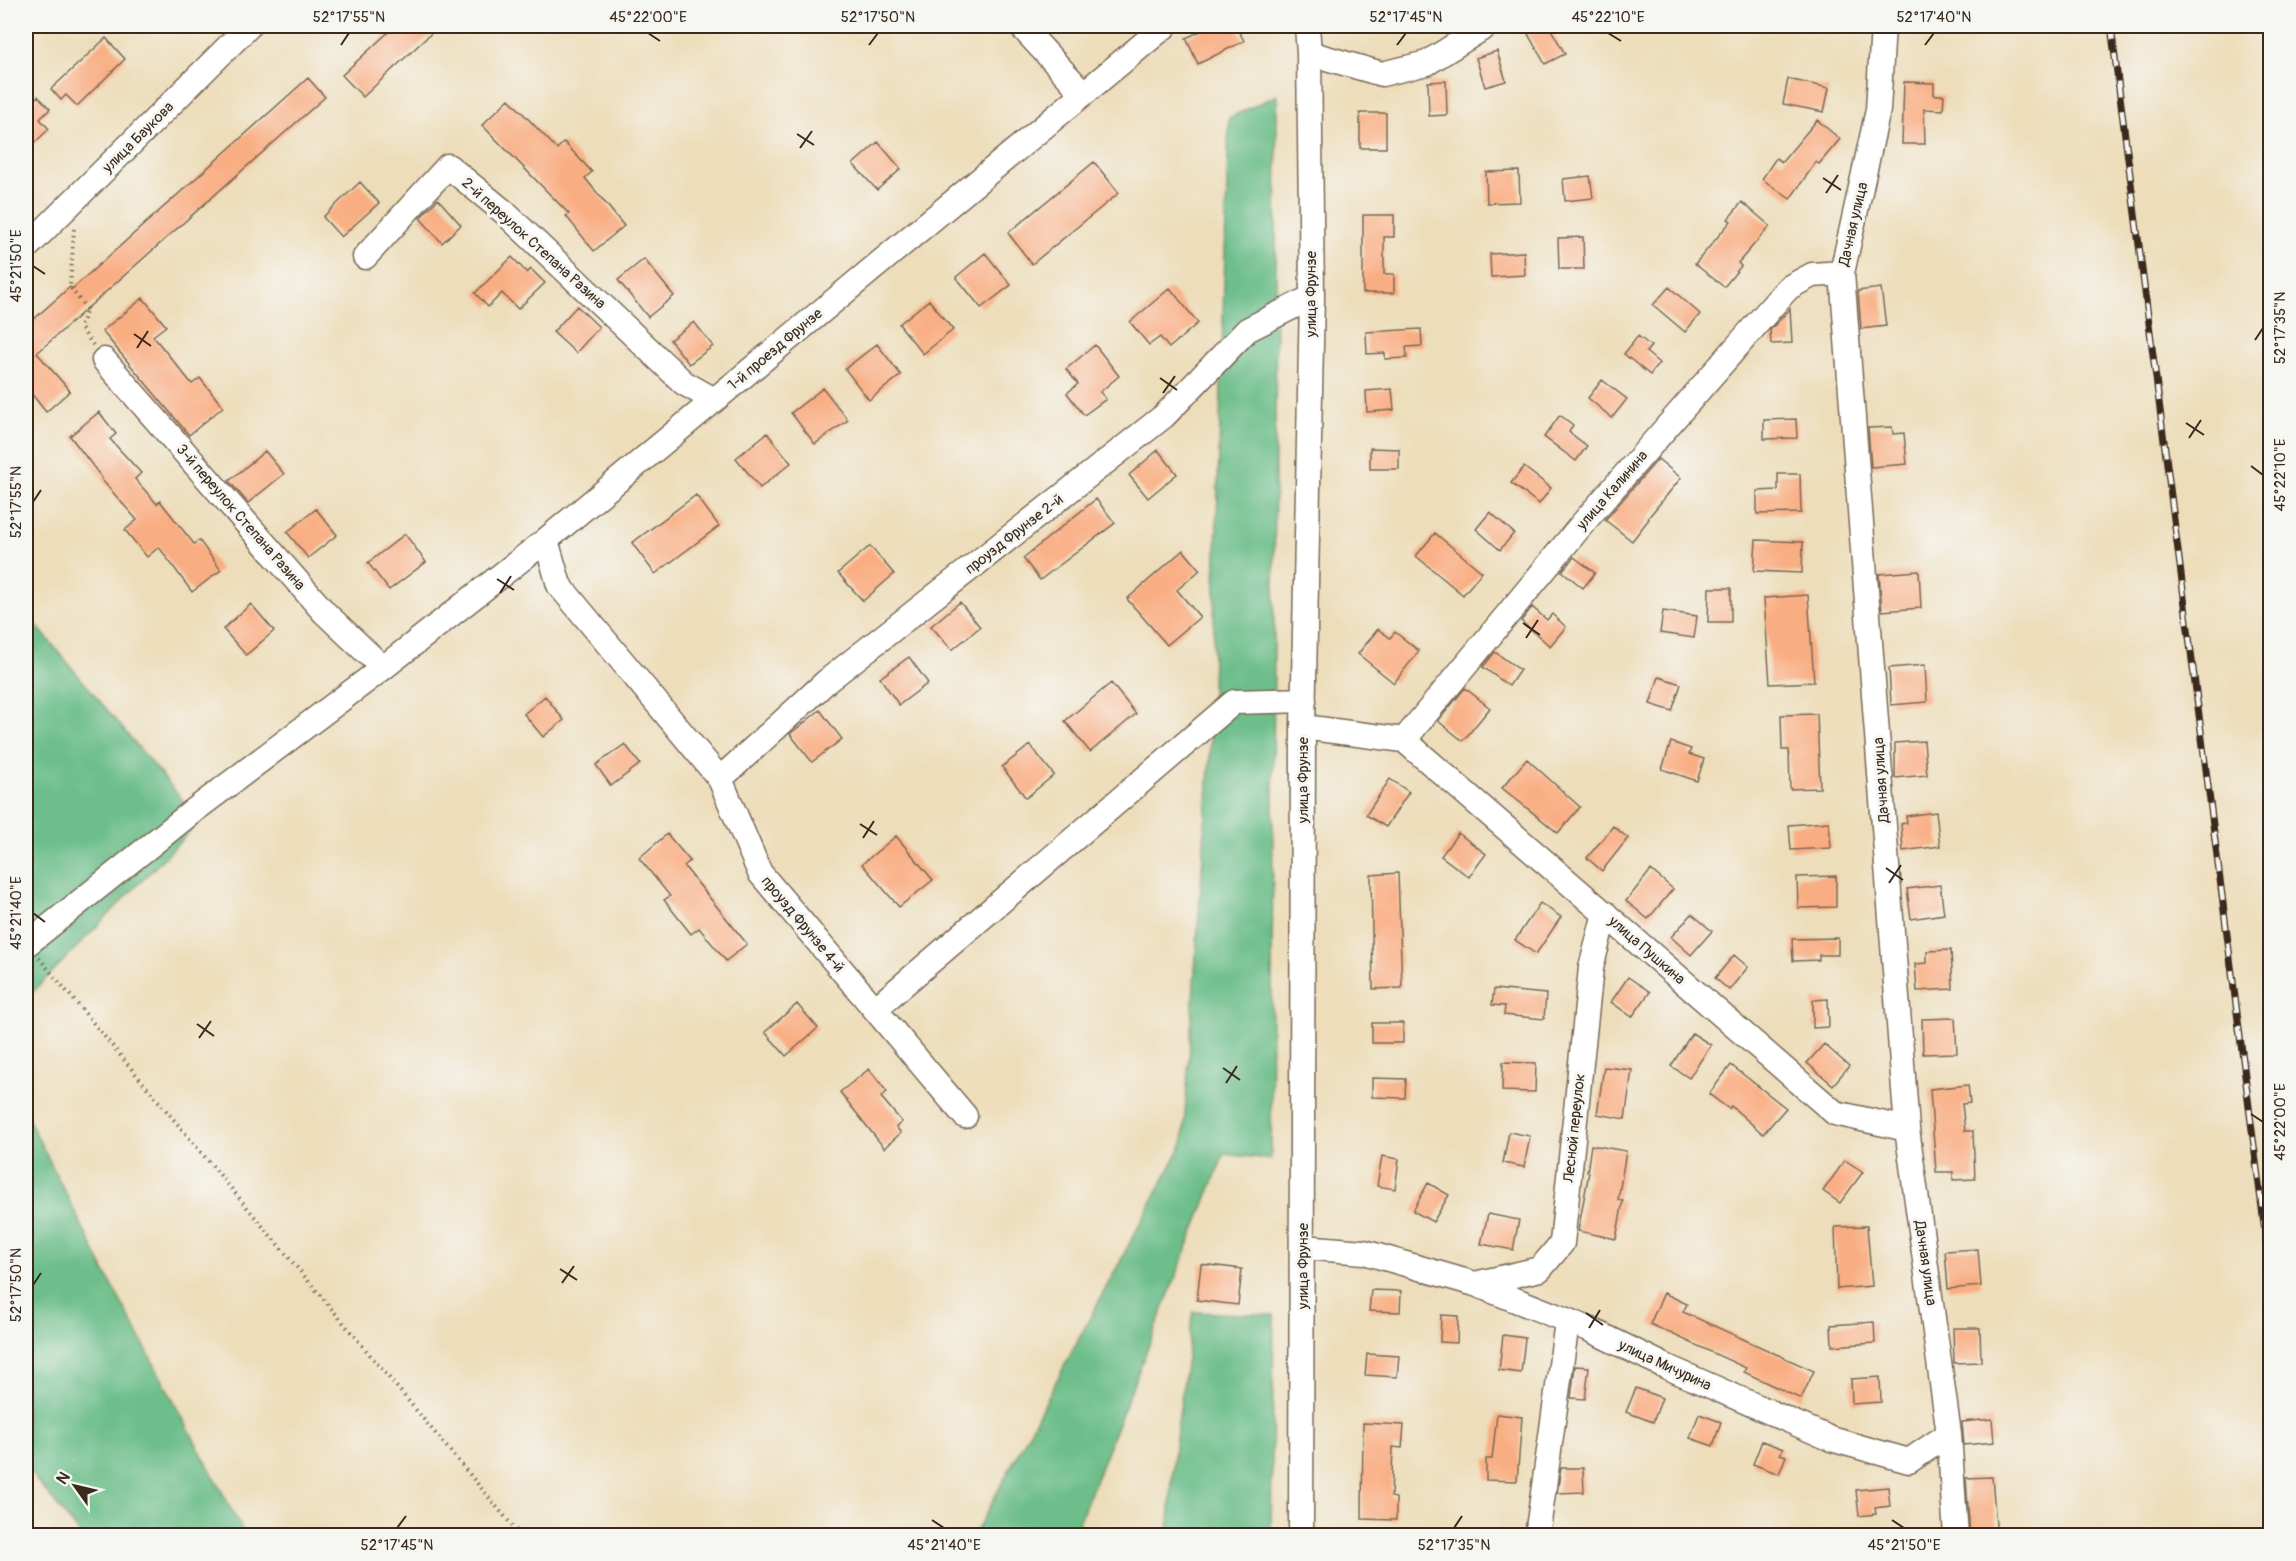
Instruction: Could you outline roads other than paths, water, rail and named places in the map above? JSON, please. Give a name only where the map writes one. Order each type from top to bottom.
[{"type":"street","name":"улица Баукова","points":[[26,248],[249,26]]},
{"type":"street","points":[[1021,26],[1083,93]]},
{"type":"street","name":"1-й проезд Фрунзе","points":[[26,944],[192,812],[383,668],[546,540],[1164,26]]},
{"type":"street","name":"улица Фрунзе","points":[[1301,1536],[1303,727],[1312,297],[1307,26]]},
{"type":"street","points":[[1309,53],[1382,74],[1427,63],[1486,26]]},
{"type":"street","name":"Дачная улица","points":[[1883,26],[1878,110],[1842,273],[1907,1129],[1949,1434],[1956,1536]]},
{"type":"street","name":"2-й переулок Степана Разина","points":[[365,257],[447,166],[504,212],[684,382],[714,400]]},
{"type":"street","name":"улица Калинина","points":[[1404,740],[1583,523],[1788,288],[1812,275],[1842,273]]},
{"type":"street","name":"проузд Фрунзе 2-й","points":[[720,779],[827,681],[1164,416],[1247,330],[1312,297]]},
{"type":"street","name":"3-й переулок Степана Разина","points":[[104,360],[324,612],[383,668]]},
{"type":"street","name":"проузд Фрунзе 4-й","points":[[546,540],[560,585],[720,779],[760,873],[965,1116]]},
{"type":"street","points":[[875,1009],[1234,702],[1304,700]]},
{"type":"street","points":[[1303,727],[1404,740]]},
{"type":"street","name":"улица Пушкина","points":[[1404,740],[1835,1113],[1907,1129]]},
{"type":"street","name":"Лесной переулок","points":[[1475,1284],[1540,1269],[1562,1244],[1591,968],[1605,914]]},
{"type":"street","name":"улица Мичурина","points":[[1303,1247],[1364,1252],[1475,1284],[1589,1329],[1665,1366],[1831,1439],[1910,1461],[1949,1434]]},
{"type":"street","points":[[1537,1536],[1567,1322]]},
{"type":"railway","points":[[2111,26],[2270,1271]]}]
